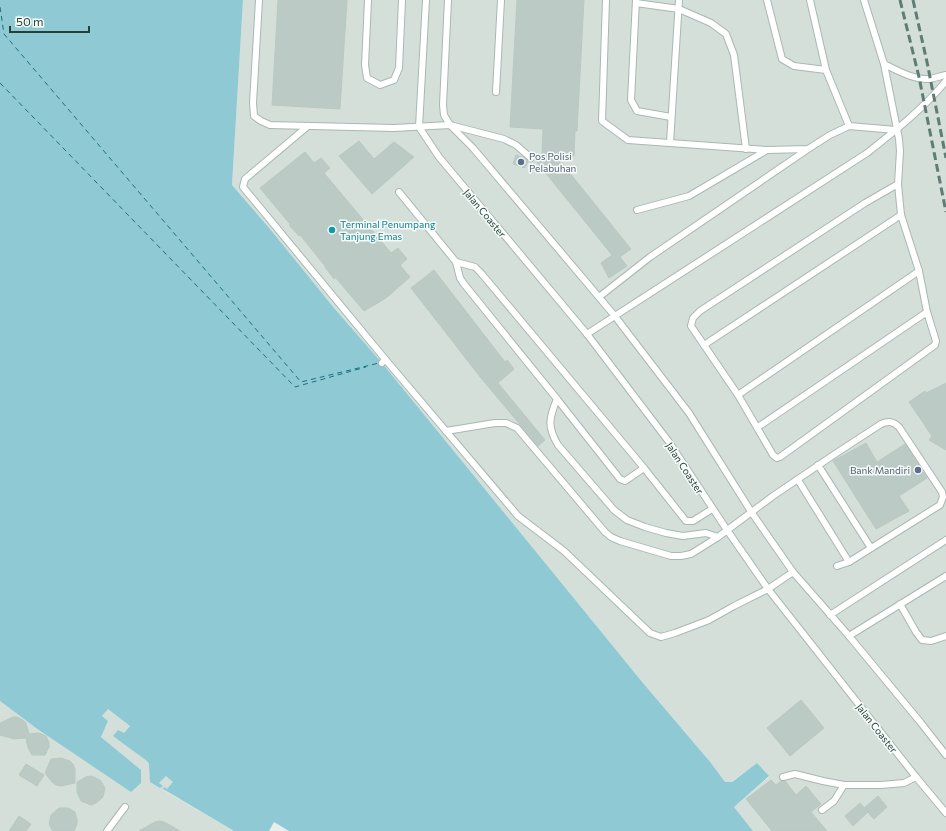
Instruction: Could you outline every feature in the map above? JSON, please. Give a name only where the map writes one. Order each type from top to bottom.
[{"type":"lane","points":[[259,0],[253,103],[254,116],[260,121],[270,125],[394,128],[450,125],[504,139],[516,145],[531,158]]},
{"type":"lane","points":[[368,0],[364,65],[367,78],[380,85],[394,80],[399,68],[402,0]]},
{"type":"lane","points":[[419,127],[426,0]]},
{"type":"lane","points":[[448,0],[443,105],[444,115],[450,125],[473,148],[614,316],[689,413],[752,513],[793,572],[922,723],[946,755]]},
{"type":"lane","points":[[496,92],[501,0]]},
{"type":"lane","points":[[606,0],[602,121],[628,140],[746,149],[808,149]]},
{"type":"lane","points":[[670,143],[679,0]]},
{"type":"lane","points":[[768,0],[782,60],[794,66],[826,70]]},
{"type":"lane","points":[[810,0],[826,70],[848,126]]},
{"type":"lane","points":[[864,0],[884,64],[900,151],[898,184],[901,215],[919,270],[936,341],[934,345],[777,458],[773,455],[738,395],[691,326],[693,318],[700,311],[865,203],[898,184]]},
{"type":"lane","points":[[671,117],[637,111],[630,100],[636,1],[679,9],[711,23],[726,34],[734,55],[746,149]]},
{"type":"lane","points":[[884,64],[902,73],[930,79],[946,75]]},
{"type":"lane","points":[[587,334],[867,153],[929,101],[946,81]]},
{"type":"lane","points":[[308,126],[245,179],[243,188],[384,361],[518,516],[564,551],[650,633],[661,636],[675,633],[709,620],[768,589],[793,572]]},
{"type":"lane","points":[[599,297],[650,257],[830,135],[848,126],[896,130]]},
{"type":"lane","name":"Jalan Coaster","points":[[419,127],[444,163],[587,334],[669,442],[712,509],[768,589],[946,813]]},
{"type":"lane","points":[[637,210],[689,196],[767,150]]},
{"type":"lane","points":[[399,192],[456,262],[460,278],[464,284],[620,480],[625,481],[644,468]]},
{"type":"lane","points":[[704,345],[901,215]]},
{"type":"lane","points":[[456,262],[475,267],[482,273],[644,468],[686,522],[693,521],[712,509]]},
{"type":"lane","points":[[738,395],[919,270]]},
{"type":"lane","points":[[758,428],[928,312]]},
{"type":"lane","points":[[557,399],[551,417],[550,426],[552,435],[558,445],[614,510],[627,520],[666,533],[684,536],[706,533],[718,537]]},
{"type":"lane","points":[[446,431],[495,422],[506,423],[517,428],[605,532],[611,537],[671,556],[681,556],[691,554],[718,537],[818,465],[881,424],[890,422],[899,427],[942,492],[943,497],[940,505],[849,562],[837,566]]},
{"type":"lane","points":[[818,465],[871,548]]},
{"type":"lane","points":[[798,480],[849,562]]},
{"type":"lane","points":[[830,615],[946,540]]},
{"type":"lane","points":[[849,636],[946,576]]},
{"type":"lane","points":[[900,604],[922,640],[931,641],[946,636]]},
{"type":"lane","points":[[783,777],[796,774],[823,781],[844,784],[881,785],[904,783],[916,777]]},
{"type":"lane","points":[[822,810],[834,801],[844,784]]},
{"type":"lane","points":[[107,831],[125,807]]},
{"type":"shaded area","points":[[243,0],[946,0],[946,831],[753,831],[734,807],[769,777],[757,763],[731,782],[725,782],[711,763],[643,683],[382,363],[334,308],[232,185]]},
{"type":"shaded area","points":[[0,701],[36,728],[141,770],[101,737],[108,721],[102,716],[108,709],[130,726],[124,733],[114,736],[147,761],[159,783],[166,776],[174,782],[167,789],[163,790],[234,831],[0,831]]},
{"type":"water","points":[[0,0],[243,0],[232,185],[334,308],[382,363],[643,683],[711,763],[725,782],[732,782],[757,763],[769,776],[734,807],[753,831],[289,831],[274,822],[269,831],[234,831],[163,789],[164,787],[167,789],[173,782],[166,776],[159,783],[163,786],[160,788],[150,782],[149,764],[147,761],[113,736],[118,730],[124,733],[130,726],[108,709],[102,716],[108,721],[101,737],[141,770],[141,783],[131,792],[36,728],[0,701]]},
{"type":"building","points":[[278,0],[347,0],[340,109],[272,105]]},
{"type":"building","points":[[517,0],[584,0],[577,131],[575,131],[574,156],[556,156],[631,249],[620,257],[627,266],[609,278],[601,263],[612,255],[536,161],[542,156],[543,129],[510,127]]},
{"type":"building","points":[[359,141],[374,159],[394,142],[414,157],[372,194],[339,156]]},
{"type":"building","name":"Terminal Penumpang Tanjung Emas","points":[[305,152],[314,163],[321,158],[330,168],[324,173],[391,253],[398,248],[407,259],[400,265],[410,277],[386,298],[364,311],[335,277],[334,279],[300,235],[299,236],[289,225],[290,224],[260,188]]},
{"type":"building","name":"Pos Polisi Pelabuhan","points":[[516,155],[525,158],[528,161],[525,168],[513,164]]},
{"type":"building","points":[[434,270],[505,362],[507,360],[514,369],[498,383],[545,440],[538,446],[481,378],[411,288]]},
{"type":"building","points":[[946,383],[946,450],[929,440],[932,436],[909,402],[925,391],[926,393]]},
{"type":"building","points":[[866,443],[877,462],[905,444],[927,478],[899,496],[909,511],[876,529],[833,461]]},
{"type":"building","points":[[801,700],[824,728],[790,756],[767,728]]},
{"type":"building","points":[[13,717],[17,717],[26,723],[29,734],[39,733],[46,736],[49,747],[45,755],[32,755],[28,748],[26,738],[14,739],[0,735],[0,723]]},
{"type":"building","points":[[61,758],[70,761],[73,764],[75,769],[75,783],[61,786],[56,785],[45,773],[51,759]]},
{"type":"building","points":[[26,764],[44,775],[37,786],[19,775]]},
{"type":"building","points":[[91,776],[100,780],[105,788],[103,797],[91,805],[81,801],[77,792],[77,782]]},
{"type":"building","points":[[771,780],[776,785],[781,781],[785,781],[796,795],[806,786],[821,804],[811,812],[827,831],[772,831],[746,799]]},
{"type":"building","points":[[878,796],[887,807],[874,819],[864,808]]},
{"type":"building","points":[[860,803],[868,812],[853,826],[845,816]]},
{"type":"building","points":[[59,808],[68,808],[75,812],[77,824],[74,831],[53,831],[51,828],[49,824],[51,815]]},
{"type":"building","points":[[19,816],[31,824],[26,831],[9,831]]},
{"type":"building","points":[[160,821],[180,831],[139,831],[155,822]]},
{"type":"ferry route","points":[[0,7],[4,34],[301,382],[379,363]]},
{"type":"ferry route","points":[[0,83],[295,387],[366,367]]},
{"type":"railway","points":[[900,0],[919,77],[946,212]]},
{"type":"railway","points":[[913,0],[946,158]]},
{"type":"place","name":"Pos Polisi Pelabuhan","points":[[521,162]]},
{"type":"place","name":"Terminal Penumpang Tanjung Emas","points":[[332,230]]},
{"type":"place","name":"Bank Mandiri","points":[[918,470]]}]
